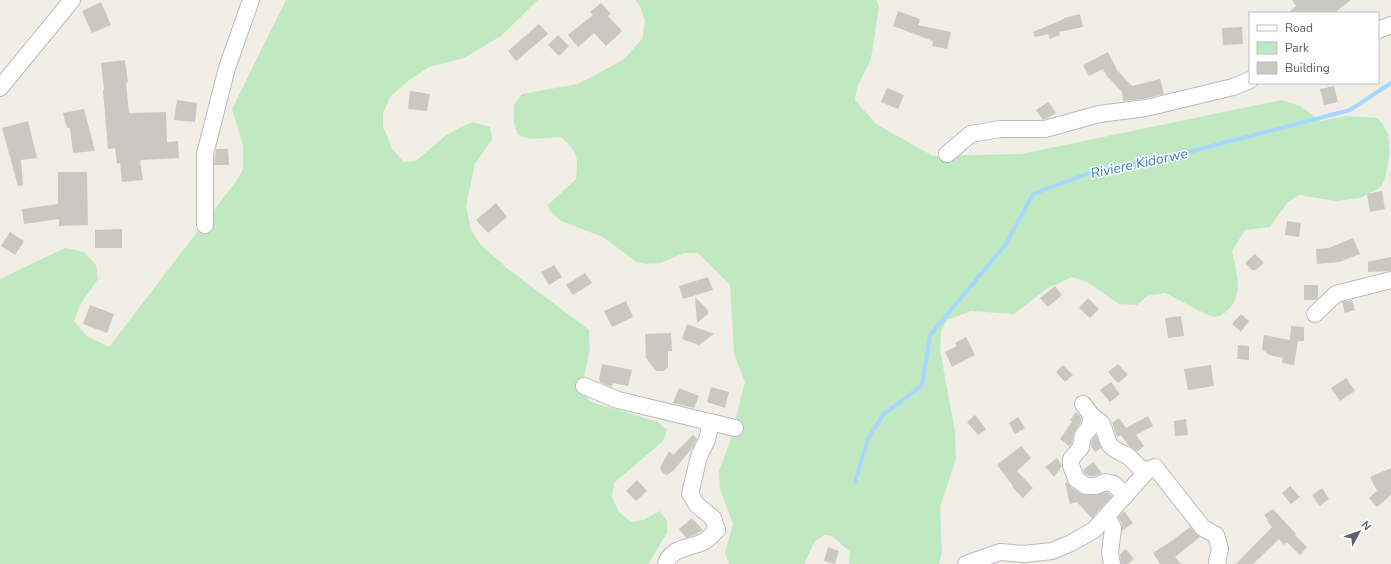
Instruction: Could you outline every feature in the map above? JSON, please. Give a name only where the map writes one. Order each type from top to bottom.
[{"type":"street","points":[[0,88],[72,0]]},
{"type":"street","points":[[205,225],[205,154],[210,129],[227,68],[251,0]]},
{"type":"street","points":[[1379,30],[1391,24]]},
{"type":"street","points":[[947,154],[971,134],[1000,129],[1045,129],[1099,114],[1146,108],[1233,87],[1249,80]]},
{"type":"street","points":[[1315,314],[1336,294],[1391,280]]},
{"type":"street","points":[[584,386],[618,400],[735,428]]},
{"type":"street","points":[[1125,496],[1114,484],[1105,482],[1096,486],[1086,486],[1076,479],[1071,465],[1071,459],[1081,447],[1083,435],[1089,429],[1088,410],[1102,423],[1104,434],[1110,445],[1118,452],[1127,456],[1138,468],[1148,470]]},
{"type":"street","points":[[666,564],[668,558],[677,551],[705,541],[717,530],[713,518],[697,505],[690,494],[699,456],[707,440],[711,422]]},
{"type":"street","points":[[966,564],[1000,552],[1024,559],[1052,551],[1071,543],[1094,530],[1148,470],[1155,467],[1203,528],[1216,535],[1220,549],[1217,561],[1218,564]]},
{"type":"street","points":[[1107,516],[1113,528],[1110,553],[1112,564]]},
{"type":"green space","points":[[286,0],[538,0],[501,36],[464,58],[429,67],[408,81],[390,97],[383,114],[383,126],[392,149],[404,162],[416,161],[445,136],[473,122],[490,127],[492,139],[475,164],[466,206],[471,230],[481,245],[508,269],[589,330],[590,349],[581,390],[591,402],[658,422],[667,430],[663,441],[614,483],[612,497],[619,512],[631,522],[643,520],[660,511],[667,521],[667,533],[648,564],[0,564],[0,279],[65,248],[84,252],[96,265],[98,279],[80,305],[74,321],[87,336],[109,347],[237,180],[243,169],[243,145],[232,109]]},
{"type":"green space","points":[[635,0],[876,0],[879,6],[871,59],[857,87],[855,100],[876,124],[933,156],[1021,154],[1282,100],[1300,106],[1321,121],[1346,116],[1377,118],[1382,123],[1388,134],[1390,154],[1385,179],[1378,189],[1360,198],[1336,201],[1299,195],[1288,202],[1270,227],[1245,230],[1232,251],[1238,282],[1236,298],[1233,305],[1219,316],[1210,316],[1165,293],[1147,296],[1137,305],[1119,304],[1089,283],[1072,277],[1048,288],[1014,314],[971,311],[947,320],[941,331],[940,350],[955,432],[956,459],[940,507],[942,552],[939,564],[849,564],[850,552],[832,536],[825,535],[815,541],[804,564],[729,564],[725,553],[733,524],[720,489],[719,471],[730,442],[745,382],[734,354],[730,285],[698,253],[684,253],[661,263],[646,264],[635,261],[603,237],[561,221],[550,211],[548,205],[576,179],[576,156],[561,137],[530,139],[518,135],[514,124],[514,105],[522,94],[578,84],[623,60],[642,39],[645,21],[640,6]]},
{"type":"building","points":[[1292,0],[1351,0],[1335,12],[1289,12],[1296,6]]},
{"type":"building","points":[[101,2],[111,25],[92,33],[82,11]]},
{"type":"building","points":[[601,3],[611,14],[608,16],[622,31],[606,46],[594,33],[578,47],[568,35],[593,15],[590,12]]},
{"type":"building","points":[[898,11],[920,19],[918,25],[951,32],[947,49],[932,46],[933,41],[893,26]]},
{"type":"building","points":[[1080,14],[1083,27],[1059,32],[1060,35],[1050,39],[1048,34],[1035,37],[1033,32],[1064,18]]},
{"type":"building","points":[[539,24],[548,34],[516,61],[508,51]]},
{"type":"building","points":[[1242,27],[1243,44],[1223,45],[1222,28]]},
{"type":"building","points":[[558,35],[569,46],[559,56],[548,45]]},
{"type":"building","points":[[1108,52],[1117,70],[1132,86],[1160,79],[1164,94],[1143,99],[1123,101],[1122,92],[1107,76],[1103,69],[1089,76],[1083,65]]},
{"type":"building","points":[[125,60],[128,82],[126,83],[129,113],[166,112],[167,142],[178,141],[179,158],[142,160],[140,161],[143,180],[122,182],[120,163],[117,164],[115,148],[108,149],[101,63]]},
{"type":"building","points":[[1334,86],[1338,102],[1324,105],[1320,89]]},
{"type":"building","points":[[887,88],[904,95],[898,109],[881,102]]},
{"type":"building","points":[[410,91],[430,94],[427,111],[408,109]]},
{"type":"building","points":[[177,100],[197,103],[195,122],[174,120]]},
{"type":"building","points":[[1048,102],[1056,113],[1043,120],[1036,110]]},
{"type":"building","points":[[84,109],[95,151],[73,153],[70,128],[67,128],[63,113]]},
{"type":"building","points":[[28,121],[37,158],[21,160],[23,185],[18,186],[2,128]]},
{"type":"building","points":[[216,149],[228,149],[229,165],[214,165]]},
{"type":"building","points":[[58,172],[87,172],[88,225],[59,226],[59,219],[24,224],[22,209],[58,204]]},
{"type":"building","points":[[1382,191],[1385,209],[1370,212],[1367,194]]},
{"type":"building","points":[[496,203],[507,217],[488,233],[476,220]]},
{"type":"building","points":[[1287,221],[1301,223],[1299,237],[1285,235]]},
{"type":"building","points":[[122,229],[122,248],[95,248],[95,230]]},
{"type":"building","points":[[10,232],[24,241],[15,255],[1,246]]},
{"type":"building","points":[[1353,238],[1360,254],[1339,262],[1317,264],[1316,249],[1329,248]]},
{"type":"building","points":[[1255,254],[1264,263],[1256,270],[1252,270],[1245,263]]},
{"type":"building","points":[[1391,257],[1391,271],[1368,272],[1368,262]]},
{"type":"building","points":[[554,265],[562,277],[549,285],[541,272]]},
{"type":"building","points":[[585,273],[592,283],[573,295],[566,285]]},
{"type":"building","points":[[708,277],[713,290],[683,299],[679,286]]},
{"type":"building","points":[[1304,285],[1318,285],[1318,298],[1316,300],[1304,300]]},
{"type":"building","points":[[1055,286],[1062,295],[1048,307],[1040,298]]},
{"type":"building","points":[[695,297],[708,311],[708,314],[697,323]]},
{"type":"building","points":[[1088,298],[1099,309],[1090,318],[1079,308]]},
{"type":"building","points":[[1352,300],[1355,310],[1345,313],[1342,302]]},
{"type":"building","points":[[626,301],[633,317],[612,327],[604,311]]},
{"type":"building","points":[[90,305],[114,314],[107,333],[83,324]]},
{"type":"building","points":[[1241,314],[1249,321],[1241,332],[1232,324]]},
{"type":"building","points":[[1181,316],[1184,336],[1168,338],[1165,318]]},
{"type":"building","points":[[687,324],[714,334],[699,345],[682,339]]},
{"type":"building","points":[[1291,326],[1304,327],[1304,341],[1298,341],[1294,365],[1282,363],[1283,358],[1269,355],[1262,349],[1264,335],[1290,340]]},
{"type":"building","points":[[671,333],[672,351],[668,351],[668,367],[664,371],[656,371],[646,358],[645,334]]},
{"type":"building","points":[[966,337],[975,355],[952,367],[945,352],[957,346],[955,343]]},
{"type":"building","points":[[1238,345],[1249,346],[1249,360],[1237,359]]},
{"type":"building","points":[[602,364],[632,370],[628,386],[613,383],[611,387],[600,382],[599,379]]},
{"type":"building","points":[[1118,364],[1128,375],[1118,383],[1108,372]]},
{"type":"building","points":[[1063,365],[1073,375],[1065,382],[1056,372]]},
{"type":"building","points":[[1211,365],[1214,386],[1188,390],[1184,369]]},
{"type":"building","points":[[1346,378],[1355,391],[1340,401],[1331,388]]},
{"type":"building","points":[[1111,382],[1120,394],[1110,402],[1100,390]]},
{"type":"building","points":[[711,387],[729,392],[725,408],[707,402]]},
{"type":"building","points":[[679,388],[699,396],[694,408],[673,403]]},
{"type":"building","points":[[1076,412],[1082,418],[1074,433],[1072,443],[1069,446],[1060,439],[1072,422],[1070,420]]},
{"type":"building","points":[[975,415],[986,429],[978,435],[967,422]]},
{"type":"building","points":[[1148,416],[1153,426],[1136,435],[1144,446],[1137,452],[1129,446],[1121,435],[1117,437],[1112,423],[1119,418],[1126,428]]},
{"type":"building","points":[[1018,417],[1025,428],[1015,434],[1009,423]]},
{"type":"building","points":[[1186,419],[1188,435],[1175,436],[1174,421]]},
{"type":"building","points":[[693,435],[697,439],[693,447],[674,470],[667,475],[663,473],[660,468],[669,451],[673,455]]},
{"type":"building","points":[[1096,435],[1101,448],[1095,452],[1091,446],[1092,440]]},
{"type":"building","points":[[1021,446],[1031,458],[1017,471],[1033,488],[1023,498],[1012,487],[1013,486],[997,465]]},
{"type":"building","points":[[1057,458],[1062,466],[1054,477],[1045,467]]},
{"type":"building","points":[[1093,462],[1102,473],[1089,476],[1084,473],[1083,470]]},
{"type":"building","points":[[1391,468],[1391,495],[1377,507],[1369,498],[1377,491],[1370,477]]},
{"type":"building","points":[[637,480],[647,491],[636,501],[626,491]]},
{"type":"building","points":[[1067,482],[1081,494],[1096,495],[1106,492],[1112,496],[1092,518],[1077,502],[1070,504],[1065,483]]},
{"type":"building","points":[[1290,486],[1300,497],[1291,504],[1282,493]]},
{"type":"building","points":[[1322,488],[1329,499],[1320,506],[1312,495]]},
{"type":"building","points":[[1273,509],[1307,547],[1300,555],[1287,542],[1284,545],[1279,539],[1253,564],[1236,564],[1272,527],[1264,515]]},
{"type":"building","points":[[1124,511],[1133,523],[1122,531],[1122,524],[1118,517]]},
{"type":"building","points":[[692,518],[703,530],[686,538],[679,529]]},
{"type":"building","points":[[1190,527],[1200,537],[1175,557],[1181,564],[1160,564],[1153,553]]},
{"type":"building","points":[[828,547],[839,551],[835,564],[824,561]]},
{"type":"building","points":[[1126,549],[1134,559],[1128,564],[1121,564],[1120,554]]},
{"type":"waterway","name":"Riviere Kidorwe","points":[[855,482],[868,439],[883,415],[922,385],[930,335],[1006,244],[1033,194],[1100,169],[1158,160],[1350,110],[1391,83]]}]
